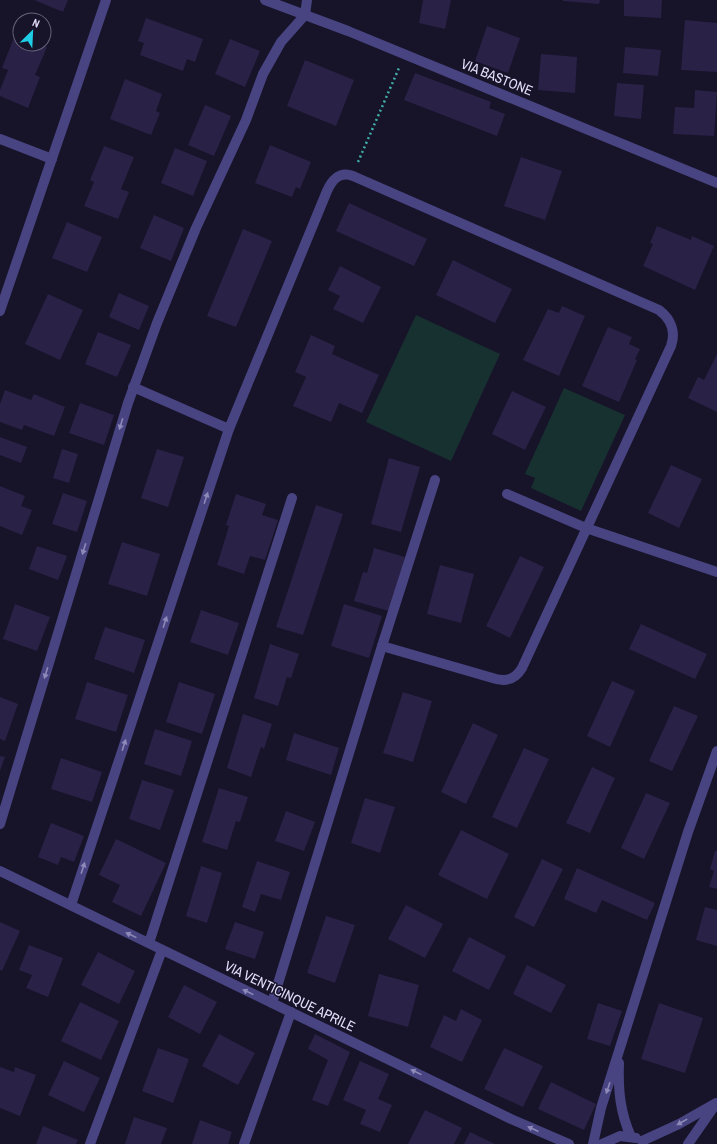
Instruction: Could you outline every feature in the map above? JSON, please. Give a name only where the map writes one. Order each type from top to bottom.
[{"type":"street","points":[[0,311],[106,0]]},
{"type":"street","name":"VIA BASTONE","points":[[265,0],[404,54],[717,183]]},
{"type":"street","points":[[0,824],[133,387],[196,228],[246,120],[263,74],[281,42],[305,15],[307,0]]},
{"type":"street","points":[[0,139],[52,159]]},
{"type":"street","points":[[71,905],[230,429],[330,184],[338,176],[343,174],[353,176],[654,308],[668,318],[673,330],[671,346],[522,668],[511,679],[496,679],[382,646]]},
{"type":"street","points":[[133,387],[230,429]]},
{"type":"street","points":[[272,1003],[382,646],[435,480]]},
{"type":"street","points":[[507,494],[586,528],[717,572]]},
{"type":"street","points":[[149,943],[292,498]]},
{"type":"street","points":[[593,1144],[599,1114],[688,832],[717,751]]},
{"type":"street","name":"VIA VENTICINQUE APRILE","points":[[0,871],[525,1125],[569,1144]]},
{"type":"street","points":[[90,1144],[162,950]]},
{"type":"street","points":[[244,1144],[291,1012]]},
{"type":"street","points":[[620,1051],[620,1102],[622,1114],[631,1137]]},
{"type":"street","points":[[602,1144],[620,1136],[631,1137],[644,1142],[679,1124],[716,1102]]},
{"type":"street","points":[[688,1144],[716,1102]]},
{"type":"path","points":[[353,176],[404,54]]},
{"type":"green space","points":[[416,315],[500,354],[451,461],[366,422]]},
{"type":"green space","points":[[564,388],[625,415],[581,511],[531,488],[535,478],[525,474]]},
{"type":"building","points":[[34,0],[68,0],[63,12]]},
{"type":"building","points":[[423,0],[451,0],[445,29],[419,23]]},
{"type":"building","points":[[563,0],[600,0],[599,4]]},
{"type":"building","points":[[624,0],[662,0],[661,18],[624,16]]},
{"type":"building","points":[[146,18],[203,39],[195,62],[187,59],[183,71],[140,55],[144,43],[138,41]]},
{"type":"building","points":[[685,20],[717,23],[717,72],[681,70]]},
{"type":"building","points":[[487,26],[520,38],[508,73],[475,61]]},
{"type":"building","points":[[230,39],[260,51],[245,87],[215,74]]},
{"type":"building","points":[[12,43],[12,52],[45,52],[35,75],[40,77],[28,108],[0,96],[0,90],[8,70],[2,68]]},
{"type":"building","points":[[625,47],[661,50],[658,76],[623,73]]},
{"type":"building","points":[[541,54],[577,57],[575,93],[538,90]]},
{"type":"building","points":[[305,60],[354,80],[336,126],[287,106]]},
{"type":"building","points":[[415,73],[491,102],[489,108],[505,114],[497,136],[404,100]]},
{"type":"building","points":[[125,79],[162,94],[156,111],[160,113],[151,135],[110,119]]},
{"type":"building","points":[[617,83],[644,85],[641,119],[614,116]]},
{"type":"building","points":[[695,90],[717,92],[714,136],[673,134],[675,107],[694,108]]},
{"type":"building","points":[[205,105],[231,116],[214,156],[188,145]]},
{"type":"building","points":[[270,145],[311,162],[300,189],[296,187],[292,197],[255,183]]},
{"type":"building","points":[[104,146],[134,157],[121,189],[129,192],[118,219],[84,206],[94,182],[90,180]]},
{"type":"building","points":[[175,148],[207,161],[193,196],[161,183]]},
{"type":"building","points":[[521,157],[562,171],[545,220],[504,206]]},
{"type":"building","points":[[349,203],[427,239],[414,266],[336,231]]},
{"type":"building","points":[[154,215],[184,228],[171,261],[140,248]]},
{"type":"building","points":[[67,222],[102,237],[87,272],[52,258]]},
{"type":"building","points":[[657,226],[691,240],[692,236],[714,246],[695,290],[643,266],[653,244],[650,243]]},
{"type":"building","points":[[243,229],[272,241],[236,327],[207,316]]},
{"type":"building","points":[[453,260],[512,289],[495,323],[436,295]]},
{"type":"building","points":[[340,266],[381,287],[363,323],[333,309],[340,296],[328,290]]},
{"type":"building","points":[[119,293],[149,306],[139,330],[109,317]]},
{"type":"building","points":[[48,294],[83,310],[60,360],[25,344]]},
{"type":"building","points":[[562,306],[585,316],[559,376],[523,360],[548,309],[559,313]]},
{"type":"building","points":[[608,327],[632,337],[629,344],[640,349],[635,359],[637,360],[619,402],[582,386]]},
{"type":"building","points":[[98,332],[131,345],[117,377],[85,364]]},
{"type":"building","points":[[311,335],[335,346],[332,354],[379,375],[362,413],[339,403],[331,422],[293,406],[306,377],[295,372]]},
{"type":"building","points":[[717,354],[717,412],[688,398],[698,377],[704,380]]},
{"type":"building","points":[[5,390],[31,400],[34,394],[65,407],[54,436],[24,425],[22,430],[0,422],[0,404]]},
{"type":"building","points":[[512,391],[546,407],[525,450],[492,434]]},
{"type":"building","points":[[80,403],[114,415],[104,445],[69,433]]},
{"type":"building","points":[[0,437],[27,447],[21,463],[0,455]]},
{"type":"building","points":[[62,449],[78,454],[69,483],[53,478]]},
{"type":"building","points":[[157,449],[184,457],[168,507],[141,498]]},
{"type":"building","points":[[389,458],[420,467],[401,532],[371,524]]},
{"type":"building","points":[[671,465],[702,479],[679,528],[648,513]]},
{"type":"building","points":[[0,486],[25,496],[21,506],[32,510],[22,535],[0,526]]},
{"type":"building","points":[[63,493],[87,501],[77,532],[52,524]]},
{"type":"building","points":[[236,494],[266,504],[262,515],[278,520],[265,560],[250,556],[244,574],[217,565],[229,526],[226,525]]},
{"type":"building","points":[[316,505],[343,514],[303,635],[276,627]]},
{"type":"building","points":[[122,542],[160,554],[147,596],[108,584]]},
{"type":"building","points":[[37,546],[67,556],[58,580],[29,569]]},
{"type":"building","points":[[374,548],[405,557],[389,611],[354,601],[363,572],[367,573]]},
{"type":"building","points":[[520,556],[544,567],[510,638],[486,626]]},
{"type":"building","points":[[440,565],[474,574],[461,623],[427,614]]},
{"type":"building","points":[[15,604],[50,617],[37,651],[3,639]]},
{"type":"building","points":[[344,604],[382,616],[369,658],[331,646]]},
{"type":"building","points":[[201,610],[239,623],[228,655],[190,642]]},
{"type":"building","points":[[641,624],[707,654],[695,679],[629,649]]},
{"type":"building","points":[[105,627],[145,640],[134,673],[94,659]]},
{"type":"building","points":[[270,644],[299,654],[291,678],[287,677],[278,706],[254,698]]},
{"type":"building","points":[[612,681],[635,691],[610,747],[587,736]]},
{"type":"building","points":[[87,682],[128,695],[116,732],[75,719]]},
{"type":"building","points":[[179,682],[215,694],[202,734],[166,722]]},
{"type":"building","points":[[403,692],[432,701],[413,762],[383,753]]},
{"type":"building","points":[[0,697],[18,704],[5,741],[0,739]]},
{"type":"building","points":[[674,706],[698,716],[672,771],[649,761]]},
{"type":"building","points":[[243,714],[272,724],[264,749],[261,747],[251,777],[227,768]]},
{"type":"building","points":[[473,723],[498,735],[466,804],[441,792]]},
{"type":"building","points":[[155,729],[192,741],[181,776],[144,764]]},
{"type":"building","points":[[294,733],[339,748],[331,775],[286,760]]},
{"type":"building","points":[[524,748],[549,759],[517,828],[492,817]]},
{"type":"building","points":[[0,756],[5,757],[0,771]]},
{"type":"building","points":[[61,758],[102,772],[92,802],[51,789]]},
{"type":"building","points":[[592,767],[615,778],[590,833],[566,823]]},
{"type":"building","points":[[142,780],[174,790],[160,830],[129,819]]},
{"type":"building","points":[[219,788],[248,797],[240,822],[236,821],[227,850],[202,842]]},
{"type":"building","points":[[646,793],[670,803],[644,859],[621,848]]},
{"type":"building","points":[[365,798],[395,807],[380,853],[351,843]]},
{"type":"building","points":[[286,811],[315,822],[304,851],[275,841]]},
{"type":"building","points":[[51,823],[84,836],[74,862],[61,857],[58,865],[38,857]]},
{"type":"building","points":[[461,830],[509,854],[487,899],[438,875]]},
{"type":"building","points":[[116,839],[166,863],[141,916],[112,902],[120,885],[99,875]]},
{"type":"building","points":[[715,851],[717,851],[717,889],[709,887],[714,871],[710,869]]},
{"type":"building","points":[[542,859],[563,869],[534,927],[514,917]]},
{"type":"building","points":[[257,861],[290,872],[281,900],[261,894],[255,912],[242,907]]},
{"type":"building","points":[[201,866],[222,873],[207,923],[186,916]]},
{"type":"building","points":[[577,868],[655,903],[647,920],[602,900],[596,913],[564,899]]},
{"type":"building","points":[[406,905],[443,924],[425,958],[388,939]]},
{"type":"building","points":[[705,907],[717,910],[717,946],[696,940]]},
{"type":"building","points":[[326,916],[355,925],[335,983],[307,973]]},
{"type":"building","points":[[0,922],[20,931],[2,971],[0,970]]},
{"type":"building","points":[[235,922],[264,932],[255,959],[225,949]]},
{"type":"building","points":[[469,937],[506,956],[489,990],[452,971]]},
{"type":"building","points":[[29,945],[63,958],[48,997],[26,988],[32,975],[19,970]]},
{"type":"building","points":[[98,952],[135,971],[119,1004],[81,985]]},
{"type":"building","points":[[527,965],[566,985],[551,1013],[513,994]]},
{"type":"building","points":[[379,974],[419,985],[408,1027],[368,1016]]},
{"type":"building","points":[[184,985],[217,1002],[200,1034],[168,1017]]},
{"type":"building","points":[[80,1002],[119,1021],[101,1060],[61,1041]]},
{"type":"building","points":[[598,1003],[622,1011],[610,1046],[587,1039]]},
{"type":"building","points":[[659,1003],[703,1018],[685,1073],[641,1059]]},
{"type":"building","points":[[461,1009],[482,1020],[462,1062],[430,1047],[444,1015],[456,1021]]},
{"type":"building","points":[[219,1034],[255,1053],[238,1085],[202,1066]]},
{"type":"building","points":[[315,1034],[350,1052],[328,1106],[312,1100],[328,1060],[308,1049]]},
{"type":"building","points":[[158,1048],[189,1059],[173,1103],[142,1091]]},
{"type":"building","points":[[504,1048],[543,1066],[523,1107],[484,1089]]},
{"type":"building","points":[[64,1061],[100,1078],[84,1112],[48,1095]]},
{"type":"building","points":[[360,1061],[389,1074],[378,1099],[392,1105],[380,1132],[360,1124],[366,1110],[343,1100]]},
{"type":"building","points":[[0,1067],[14,1072],[15,1067],[36,1075],[20,1116],[0,1108]]},
{"type":"building","points":[[551,1082],[596,1104],[584,1130],[538,1109]]},
{"type":"building","points":[[425,1110],[462,1128],[454,1144],[408,1144]]},
{"type":"building","points":[[134,1117],[167,1128],[161,1144],[125,1144]]},
{"type":"building","points":[[200,1120],[232,1132],[228,1144],[192,1144]]},
{"type":"building","points":[[43,1126],[78,1140],[76,1144],[36,1144]]},
{"type":"building","points":[[470,1132],[495,1144],[464,1144]]}]
